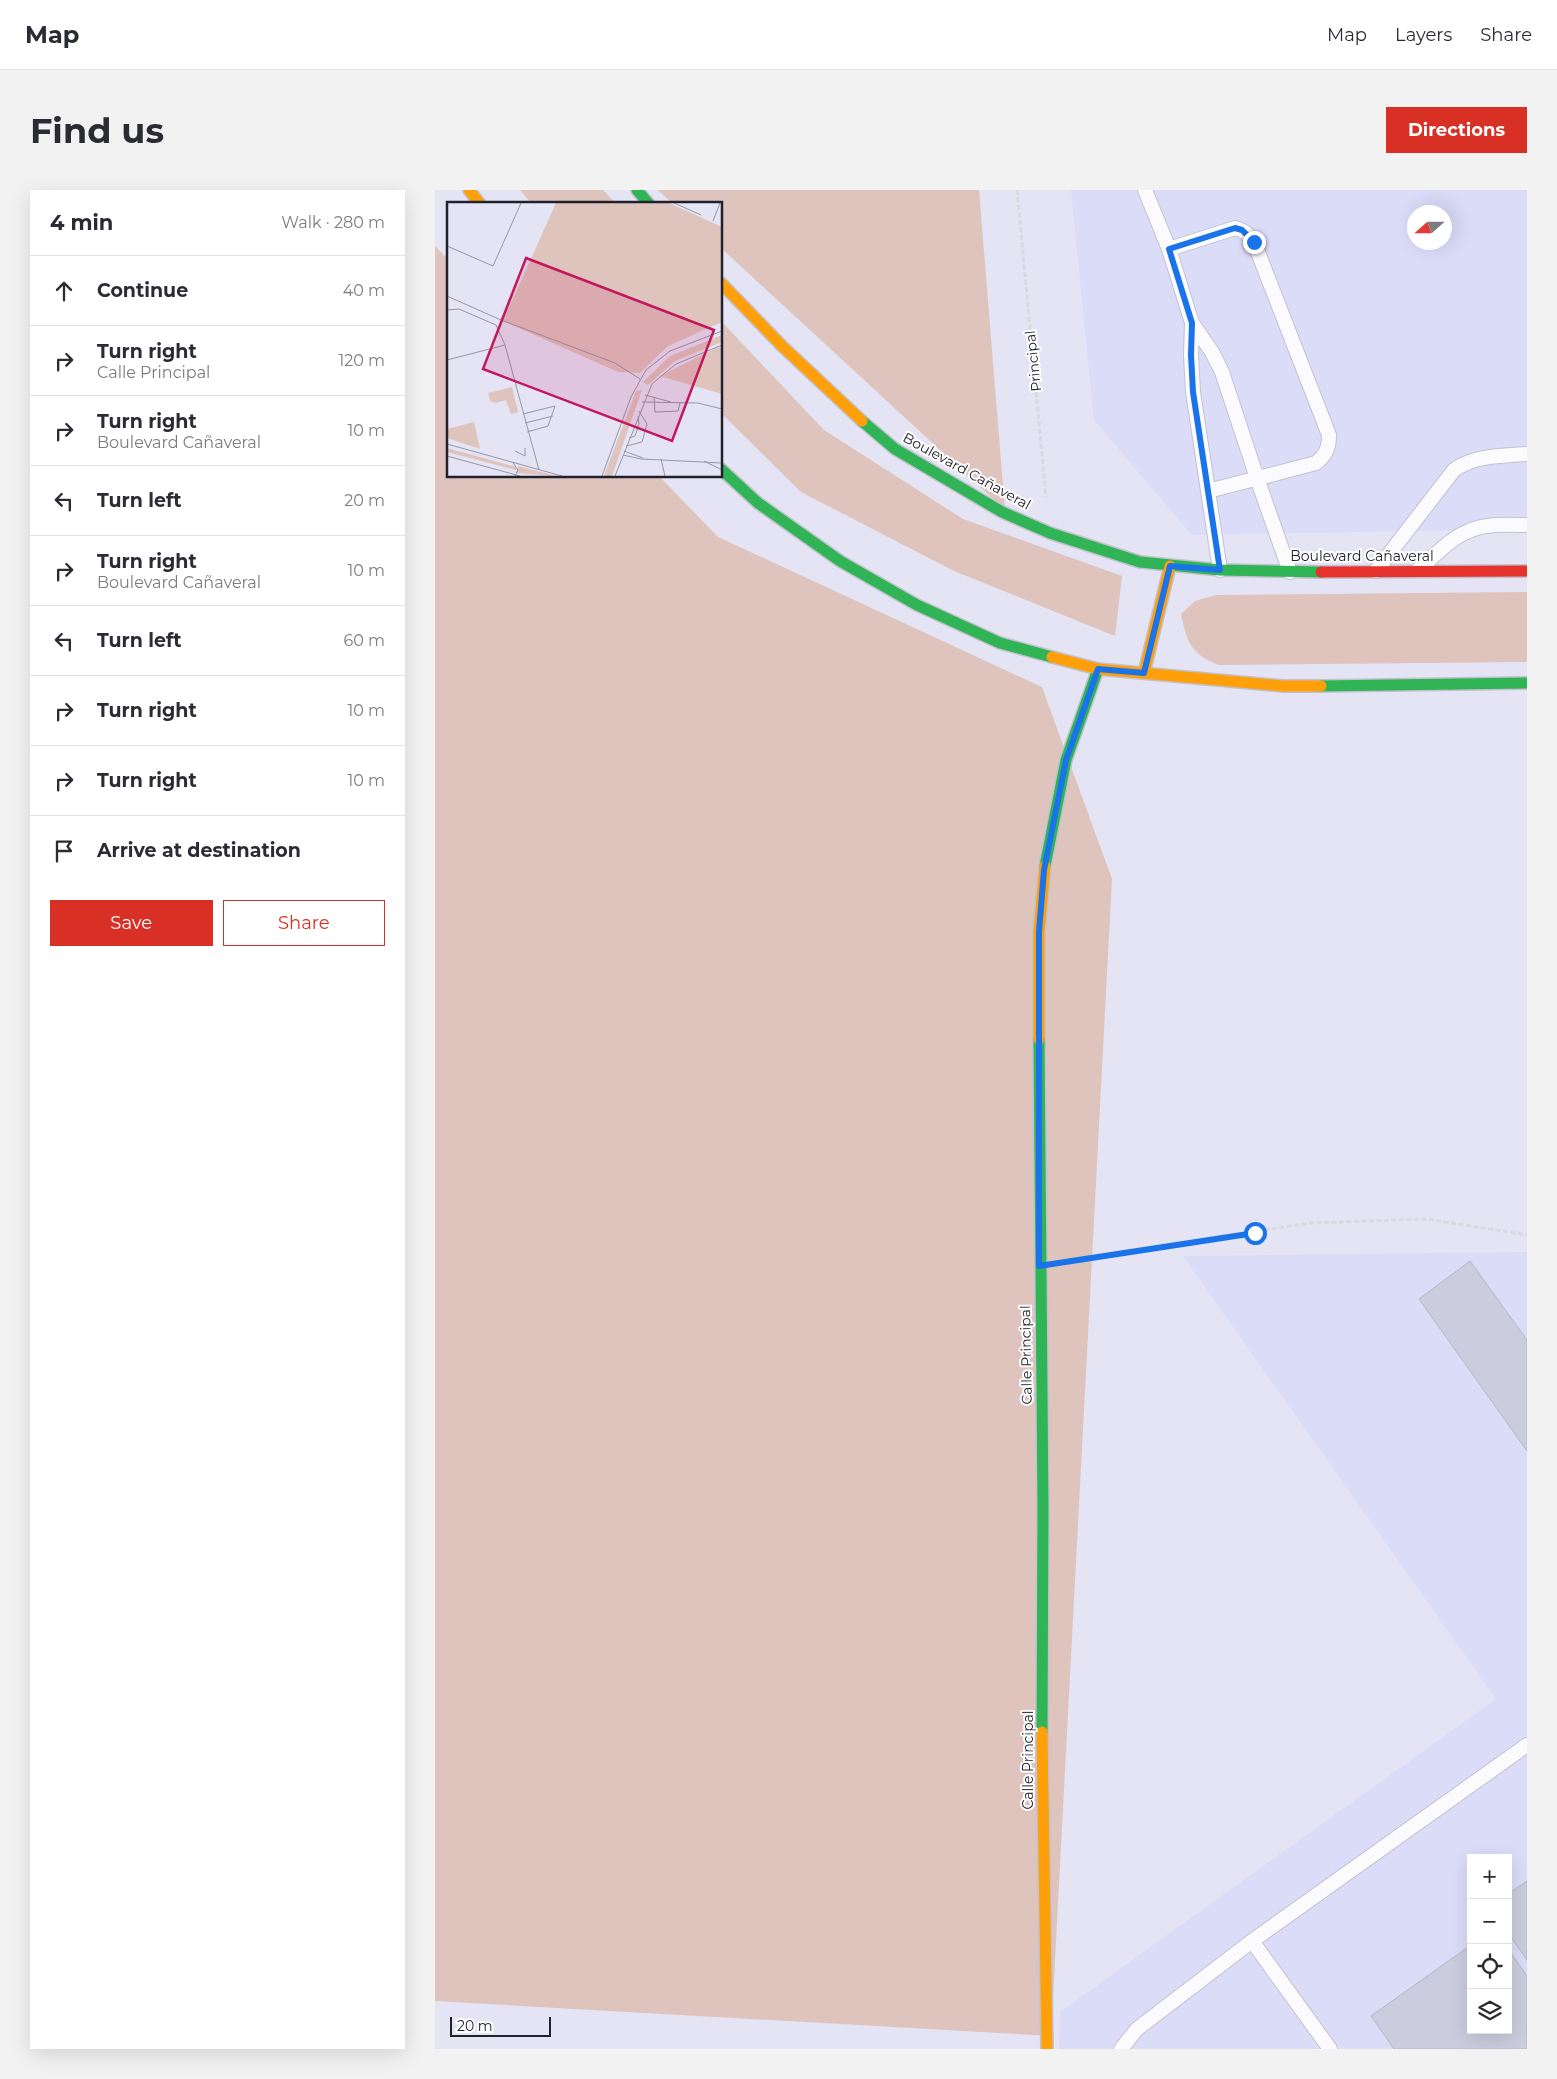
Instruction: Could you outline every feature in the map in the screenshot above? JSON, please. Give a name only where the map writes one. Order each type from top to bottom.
[{"type":"street","points":[[469,190],[479,202]]},
{"type":"street","points":[[637,190],[647,202]]},
{"type":"street","name":"Boulevard Cañaveral","points":[[723,285],[848,410],[895,449],[1002,512],[1050,532],[1141,562],[1220,570],[1290,572],[1527,570]]},
{"type":"street","points":[[723,471],[759,503],[840,561],[917,605],[1000,643],[1098,669],[1283,686],[1527,683]]},
{"type":"street","points":[[1144,673],[1170,566]]},
{"type":"street","name":"Calle Principal","points":[[1047,2049],[1042,1754],[1043,1508],[1039,1266],[1039,942],[1044,870],[1066,760],[1098,669]]},
{"type":"lane","points":[[1145,190],[1169,249],[1192,323],[1212,352],[1222,372],[1290,572]]},
{"type":"lane","points":[[1169,249],[1235,228],[1248,234],[1254,242],[1329,435],[1327,452],[1316,463],[1208,491]]},
{"type":"lane","points":[[1192,323],[1193,392],[1220,570]]},
{"type":"lane","points":[[1376,571],[1454,470],[1479,458],[1527,454]]},
{"type":"lane","points":[[1417,571],[1458,536],[1469,530],[1497,525],[1527,525]]},
{"type":"lane","points":[[1121,2049],[1137,2029],[1252,1941],[1527,1745]]},
{"type":"lane","points":[[1252,1941],[1330,2049]]},
{"type":"path","name":"Principal","points":[[1017,190],[1050,532]]},
{"type":"path","points":[[1039,1266],[1309,1223],[1427,1220],[1527,1235]]},
{"type":"shaded area","points":[[520,190],[603,190],[614,202],[530,202]]},
{"type":"shaded area","points":[[658,190],[979,190],[1005,510],[723,250],[723,202],[671,202]]},
{"type":"shaded area","points":[[1071,190],[1527,190],[1527,529],[1192,535],[1094,420]]},
{"type":"shaded area","points":[[435,246],[447,258],[447,478],[661,478],[718,537],[1042,687],[1112,879],[1051,2036],[435,2001]]},
{"type":"shaded area","points":[[723,323],[824,430],[963,519],[1122,576],[1115,636],[954,571],[801,492],[723,415]]},
{"type":"shaded area","points":[[1527,592],[1527,662],[1219,665],[1196,652],[1188,640],[1181,614],[1195,601],[1216,595]]},
{"type":"shaded area","points":[[1527,1252],[1527,2049],[1059,2049],[1060,2012],[1496,1699],[1183,1256]]},
{"type":"building","points":[[1470,1261],[1527,1340],[1527,1451],[1419,1299]]},
{"type":"building","points":[[1527,1881],[1527,1960],[1512,1939],[1512,1891]]},
{"type":"building","points":[[1467,1948],[1467,2034],[1512,2034],[1512,1955],[1527,1976],[1527,2049],[1394,2049],[1371,2016]]},
{"type":"traffic: fast","points":[[637,190],[647,202]]},
{"type":"traffic: fast","points":[[862,421],[895,449],[1002,512],[1050,533],[1140,562],[1220,570],[1321,572]]},
{"type":"traffic: fast","points":[[723,471],[758,503],[840,561],[917,605],[1000,643],[1052,657]]},
{"type":"traffic: fast","points":[[1045,866],[1066,760],[1098,669]]},
{"type":"traffic: fast","points":[[1321,686],[1527,683]]},
{"type":"traffic: fast","points":[[1039,1039],[1043,1508],[1042,1732]]},
{"type":"traffic: slow","points":[[469,190],[478,202]]},
{"type":"traffic: slow","points":[[723,285],[782,346],[862,421]]},
{"type":"traffic: slow","points":[[1144,673],[1170,566]]},
{"type":"traffic: slow","points":[[1052,657],[1098,669],[1283,686],[1321,686]]},
{"type":"traffic: slow","points":[[1039,1039],[1039,932],[1045,866]]},
{"type":"traffic: slow","points":[[1042,1732],[1047,2049]]},
{"type":"traffic: jam","points":[[1321,572],[1527,571]]},
{"type":"route","points":[[1254,242],[1248,234],[1235,228],[1169,249],[1192,323],[1193,392],[1220,570],[1170,566],[1144,673],[1098,669],[1066,760],[1044,870],[1039,932],[1039,1266],[1255,1233]]}]
